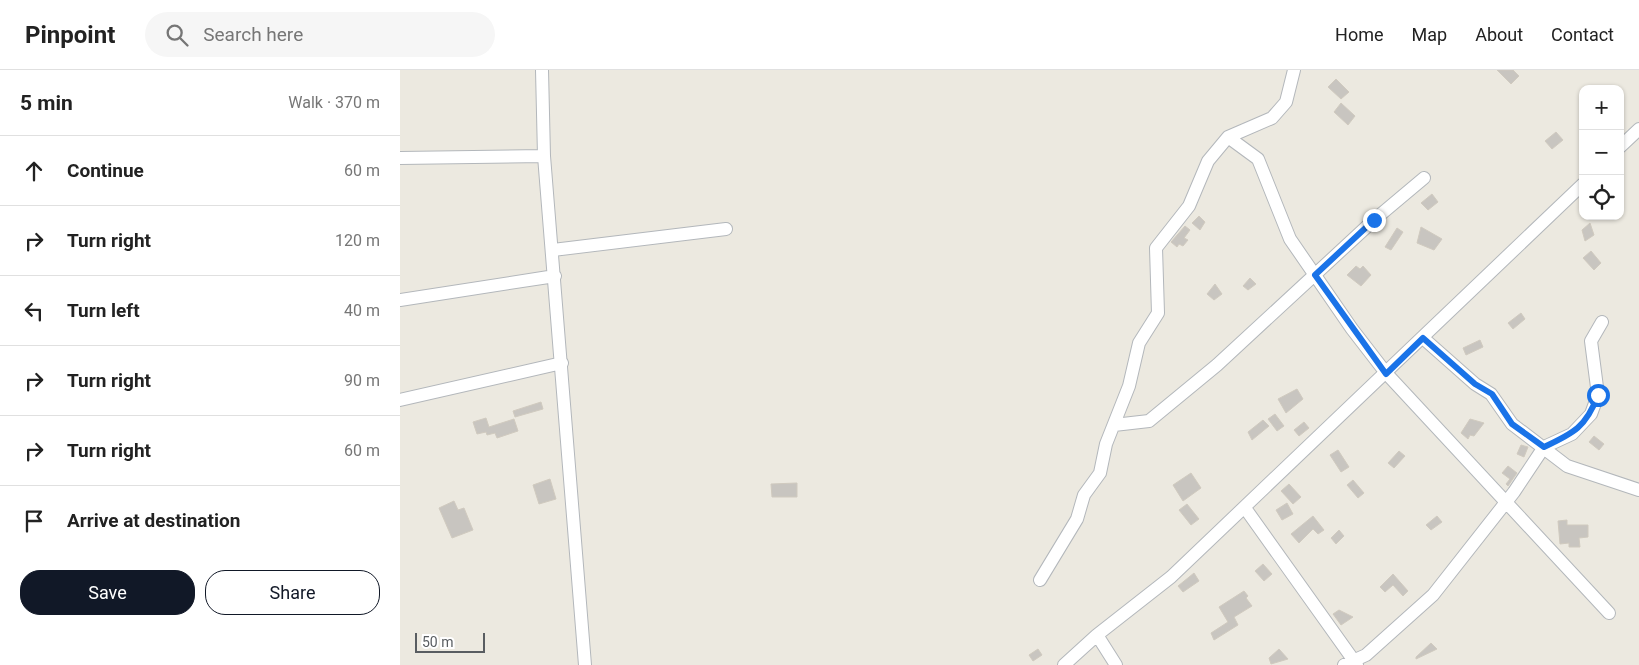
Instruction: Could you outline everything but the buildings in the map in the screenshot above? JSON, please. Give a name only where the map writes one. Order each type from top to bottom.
[{"type":"street","points":[[542,70],[544,156],[585,665]]},
{"type":"street","points":[[1040,580],[1077,519],[1084,495],[1100,473],[1106,444],[1129,386],[1139,343],[1158,313],[1156,248],[1188,206],[1208,161],[1228,137],[1272,118],[1286,102],[1294,70]]},
{"type":"street","points":[[1624,143],[1639,129]]},
{"type":"street","points":[[1228,137],[1258,159],[1290,239],[1386,374],[1507,501],[1609,613]]},
{"type":"street","points":[[400,158],[544,156]]},
{"type":"street","points":[[1114,424],[1149,421],[1217,364],[1424,178]]},
{"type":"street","points":[[1064,665],[1097,635],[1171,577],[1579,188]]},
{"type":"street","points":[[553,250],[726,229]]},
{"type":"street","points":[[400,300],[555,276]]},
{"type":"street","points":[[1245,508],[1351,663],[1366,655],[1433,595],[1507,501],[1544,447],[1572,434],[1591,414],[1598,395],[1591,341],[1602,322]]},
{"type":"street","points":[[1423,338],[1475,384],[1492,394],[1512,424],[1567,466],[1639,490]]},
{"type":"street","points":[[400,400],[562,363]]},
{"type":"street","points":[[1097,635],[1116,665]]},
{"type":"route","points":[[1374,220],[1315,275],[1386,374],[1423,338],[1475,384],[1492,394],[1512,424],[1544,447],[1572,434],[1591,414],[1598,395]]}]
